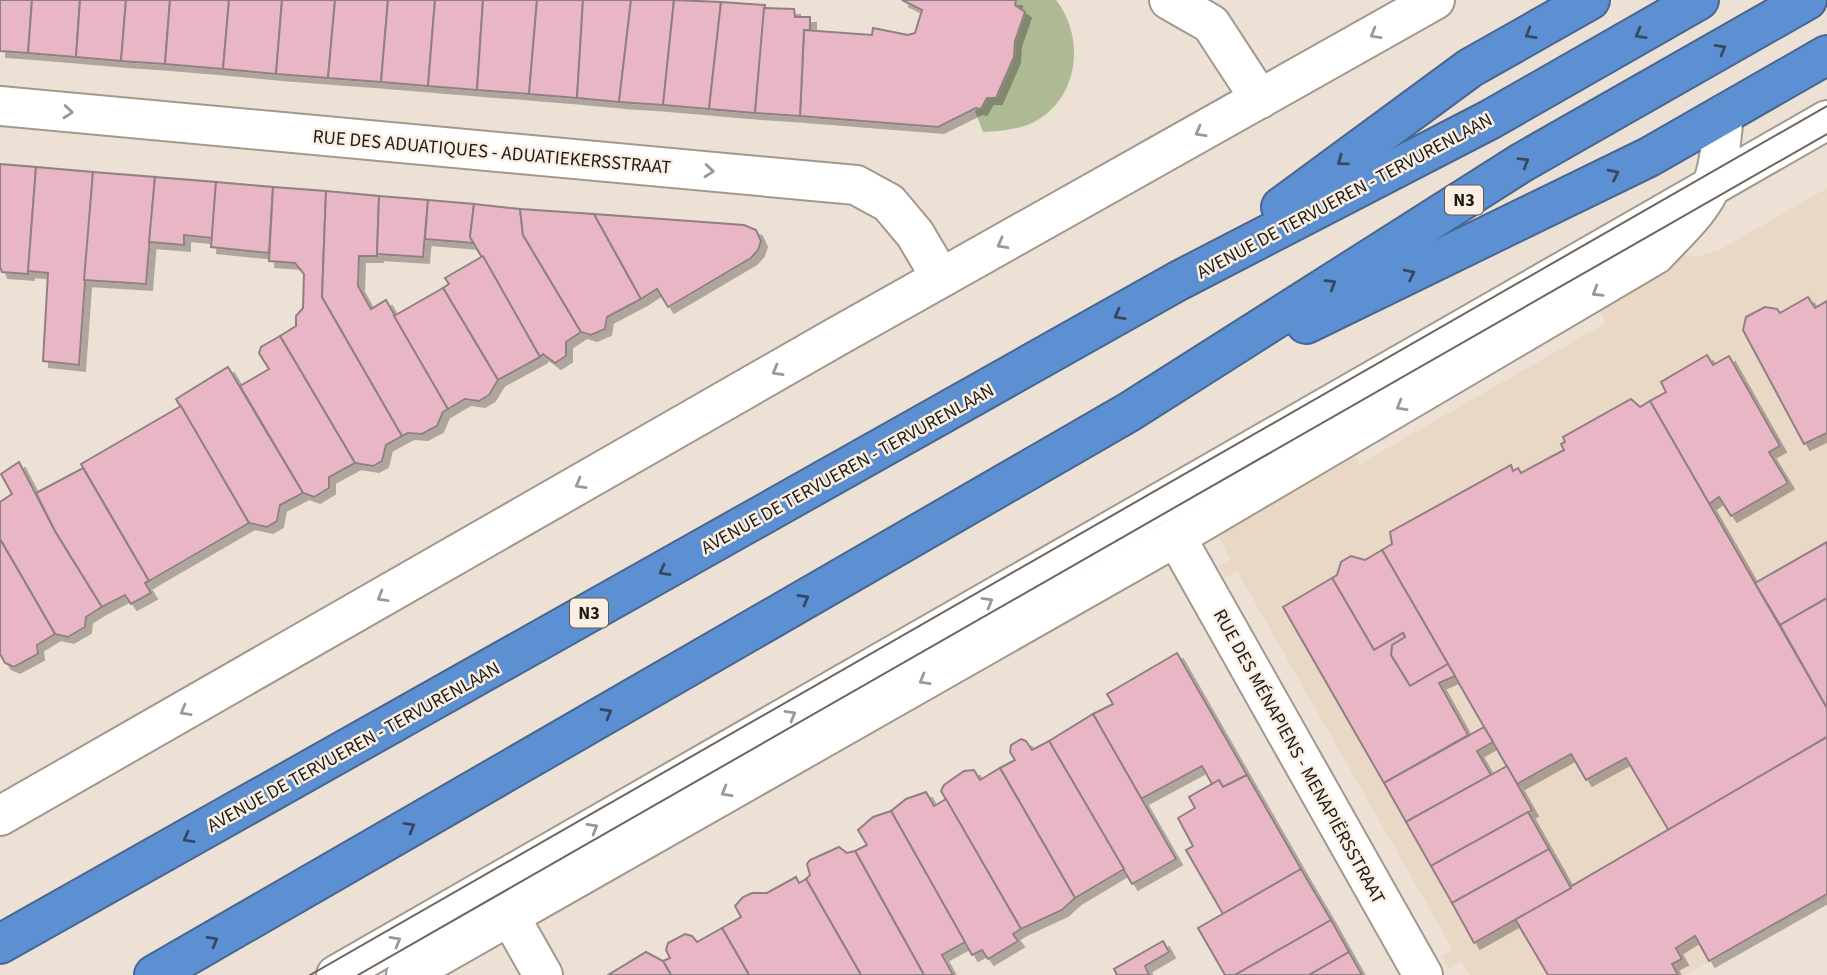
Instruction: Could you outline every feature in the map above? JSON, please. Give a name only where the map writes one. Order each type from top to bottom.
[{"type":"highway","points":[[1178,281],[1470,68],[1590,0]]},
{"type":"highway","name":"AVENUE DE TERVUEREN - TERVURENLAAN","points":[[0,944],[1178,281],[1491,119],[1699,0]]},
{"type":"highway","name":"N3","points":[[154,975],[1129,412],[1521,163],[1807,0]]},
{"type":"highway","points":[[1129,412],[1649,157],[1827,55]]},
{"type":"street","points":[[1168,0],[1210,24],[1260,99]]},
{"type":"street","points":[[0,816],[941,278],[1435,0]]},
{"type":"street","name":"RUE DES ADUATIQUES - ADUATIEKERSSTRAAT","points":[[0,106],[856,185],[889,203],[915,234],[941,278]]},
{"type":"street","points":[[406,975],[1176,537],[1655,256],[1701,206],[1712,187],[1724,114]]},
{"type":"street","points":[[336,975],[1827,120]]},
{"type":"street","name":"RUE DES MÉNAPIENS - MENAPIËRSSTRAAT","points":[[1176,537],[1423,975]]},
{"type":"street","points":[[509,915],[542,975]]},
{"type":"shaded area","points":[[1827,188],[1827,897],[1685,975],[1469,975],[1461,961],[1448,969],[1442,956],[1453,950],[1237,571],[1225,578],[1219,566],[1230,559],[1217,532],[1352,452],[1360,464],[1606,323],[1599,310],[1677,255],[1699,256],[1719,250]]},
{"type":"green space","points":[[1016,0],[1056,0],[1066,15],[1072,32],[1073,67],[1060,99],[1048,113],[1020,127],[983,132],[975,111],[987,98],[996,98],[1014,57]]},
{"type":"building","points":[[0,0],[32,0],[28,53],[0,51]]},
{"type":"building","points":[[32,0],[80,0],[76,57],[28,53]]},
{"type":"building","points":[[80,0],[126,0],[121,61],[76,57]]},
{"type":"building","points":[[126,0],[170,0],[165,64],[121,61]]},
{"type":"building","points":[[170,0],[229,0],[223,69],[165,64]]},
{"type":"building","points":[[229,0],[282,0],[276,74],[223,69]]},
{"type":"building","points":[[282,0],[335,0],[328,78],[276,74]]},
{"type":"building","points":[[335,0],[388,0],[381,82],[328,78]]},
{"type":"building","points":[[388,0],[435,0],[428,86],[381,82]]},
{"type":"building","points":[[435,0],[483,0],[477,90],[428,86]]},
{"type":"building","points":[[483,0],[537,0],[529,94],[477,90]]},
{"type":"building","points":[[537,0],[583,0],[577,98],[529,94]]},
{"type":"building","points":[[583,0],[631,0],[619,102],[577,98]]},
{"type":"building","points":[[631,0],[674,0],[663,105],[619,102]]},
{"type":"building","points":[[674,0],[721,2],[709,109],[663,105]]},
{"type":"building","points":[[902,0],[1016,0],[1015,5],[1025,12],[1015,41],[1014,57],[996,98],[987,98],[981,109],[976,108],[938,127],[800,116],[804,30],[872,35],[873,28],[908,35],[915,33],[922,10]]},
{"type":"building","points":[[721,2],[765,5],[755,113],[709,109]]},
{"type":"building","points":[[764,8],[794,9],[795,17],[810,17],[810,30],[804,30],[800,116],[755,113]]},
{"type":"building","points":[[0,164],[36,167],[28,274],[2,272],[0,267]]},
{"type":"building","points":[[36,167],[93,172],[79,365],[43,361],[48,273],[28,271]]},
{"type":"building","points":[[93,172],[155,177],[146,284],[84,280]]},
{"type":"building","points":[[155,177],[216,182],[212,238],[184,235],[184,245],[149,242]]},
{"type":"building","points":[[216,182],[273,187],[269,253],[211,247]]},
{"type":"building","points":[[273,187],[326,191],[322,297],[402,436],[386,445],[382,461],[373,466],[355,463],[280,336],[296,326],[296,316],[303,308],[304,274],[295,263],[269,261]]},
{"type":"building","points":[[326,191],[379,196],[377,256],[359,256],[358,286],[371,309],[386,300],[448,409],[443,412],[437,426],[422,434],[408,433],[402,436],[322,297]]},
{"type":"building","points":[[379,196],[428,200],[423,257],[377,254]]},
{"type":"building","points":[[428,200],[474,204],[470,237],[474,243],[425,239]]},
{"type":"building","points":[[474,204],[520,209],[523,235],[581,332],[566,342],[566,356],[555,363],[543,354],[540,357],[470,237]]},
{"type":"building","points":[[520,209],[594,214],[641,299],[607,317],[605,329],[591,335],[581,332],[523,235]]},
{"type":"building","points":[[594,214],[744,225],[756,230],[761,241],[751,258],[668,307],[657,289],[641,299]]},
{"type":"building","points":[[483,256],[540,357],[498,380],[443,288],[449,284],[445,278]]},
{"type":"building","points":[[443,288],[498,380],[489,395],[479,401],[465,399],[448,409],[394,316]]},
{"type":"building","points":[[1808,297],[1815,308],[1827,301],[1827,433],[1804,444],[1743,330],[1746,317],[1765,307],[1777,309],[1780,313]]},
{"type":"building","points":[[280,336],[355,463],[329,477],[329,488],[314,497],[303,493],[240,386],[269,369],[259,353],[261,347]]},
{"type":"building","points":[[1707,355],[1713,365],[1729,356],[1780,446],[1769,452],[1788,483],[1731,516],[1719,497],[1709,504],[1650,401],[1666,392],[1661,382]]},
{"type":"building","points":[[228,367],[303,493],[280,505],[277,521],[267,527],[249,523],[176,399]]},
{"type":"building","points":[[1631,399],[1640,407],[1650,401],[1827,708],[1827,737],[1669,831],[1626,758],[1586,780],[1571,754],[1517,784],[1382,550],[1392,544],[1390,532],[1511,465],[1513,471],[1518,468],[1521,473],[1564,450],[1561,444],[1565,442],[1563,437]]},
{"type":"building","points":[[181,406],[249,523],[149,581],[81,464]]},
{"type":"building","points":[[19,462],[55,531],[102,607],[86,617],[85,627],[68,637],[55,634],[0,539],[0,502],[12,494],[1,474]]},
{"type":"building","points":[[83,468],[149,581],[145,583],[151,593],[131,604],[125,595],[102,607],[55,531],[36,493]]},
{"type":"building","points":[[0,539],[55,634],[37,645],[38,654],[14,667],[5,663],[0,654]]},
{"type":"building","points":[[1827,542],[1827,598],[1780,625],[1755,583]]},
{"type":"building","points":[[1382,550],[1448,664],[1410,686],[1391,655],[1392,645],[1405,637],[1403,633],[1374,650],[1332,578],[1337,575],[1341,562],[1351,556],[1365,560]]},
{"type":"building","points":[[1332,578],[1374,650],[1403,633],[1405,637],[1392,645],[1391,655],[1410,686],[1448,664],[1455,676],[1439,683],[1468,735],[1384,783],[1283,607]]},
{"type":"building","points":[[1827,598],[1827,708],[1780,625]]},
{"type":"building","points":[[1177,653],[1247,775],[1223,787],[1219,780],[1212,784],[1202,766],[1141,799],[1093,714],[1113,704],[1107,694]]},
{"type":"building","points":[[1093,714],[1176,859],[1132,884],[1049,741]]},
{"type":"building","points":[[1484,727],[1493,742],[1477,751],[1491,775],[1406,822],[1384,783]]},
{"type":"building","points":[[1827,737],[1827,894],[1709,961],[1695,936],[1676,948],[1682,959],[1672,964],[1678,975],[1548,975],[1515,919]]},
{"type":"building","points":[[1021,739],[1026,741],[1032,750],[1049,741],[1124,869],[1075,898],[1000,768],[1015,760],[1010,752],[1011,745]]},
{"type":"building","points":[[1507,766],[1532,810],[1431,866],[1406,822]]},
{"type":"building","points":[[1000,768],[1075,898],[1062,910],[1021,929],[941,791],[944,785],[964,771],[974,770],[980,780]]},
{"type":"building","points":[[1247,775],[1301,869],[1223,914],[1186,850],[1193,846],[1178,818],[1195,808],[1189,797],[1219,780],[1223,787]]},
{"type":"building","points":[[926,792],[934,806],[946,799],[1021,929],[1013,934],[1018,941],[988,959],[982,950],[972,955],[891,811],[906,799]]},
{"type":"building","points":[[891,811],[965,942],[942,955],[953,975],[924,975],[855,851],[867,845],[858,830],[873,817]]},
{"type":"building","points":[[1528,812],[1549,849],[1452,903],[1431,866]]},
{"type":"building","points":[[839,847],[847,853],[855,851],[924,975],[861,975],[806,879],[810,875],[807,864],[810,860]]},
{"type":"building","points":[[1549,849],[1571,888],[1474,943],[1452,903]]},
{"type":"building","points":[[1301,869],[1331,920],[1235,975],[1225,975],[1198,928]]},
{"type":"building","points":[[796,877],[799,883],[806,879],[861,975],[749,975],[722,928],[741,917],[735,906],[743,897],[752,893],[767,893]]},
{"type":"building","points":[[1331,920],[1349,952],[1309,975],[1235,975]]},
{"type":"building","points":[[722,928],[749,975],[671,975],[663,961],[670,958],[666,950],[668,943],[685,934],[692,936],[697,942]]},
{"type":"building","points":[[1163,941],[1169,952],[1145,966],[1149,975],[1117,975],[1114,969]]},
{"type":"building","points":[[646,952],[663,961],[671,975],[608,975]]},
{"type":"building","points":[[1349,952],[1362,975],[1309,975]]},
{"type":"tram line","points":[[310,975],[1827,106]]},
{"type":"tram line","points":[[358,975],[1827,134]]}]
